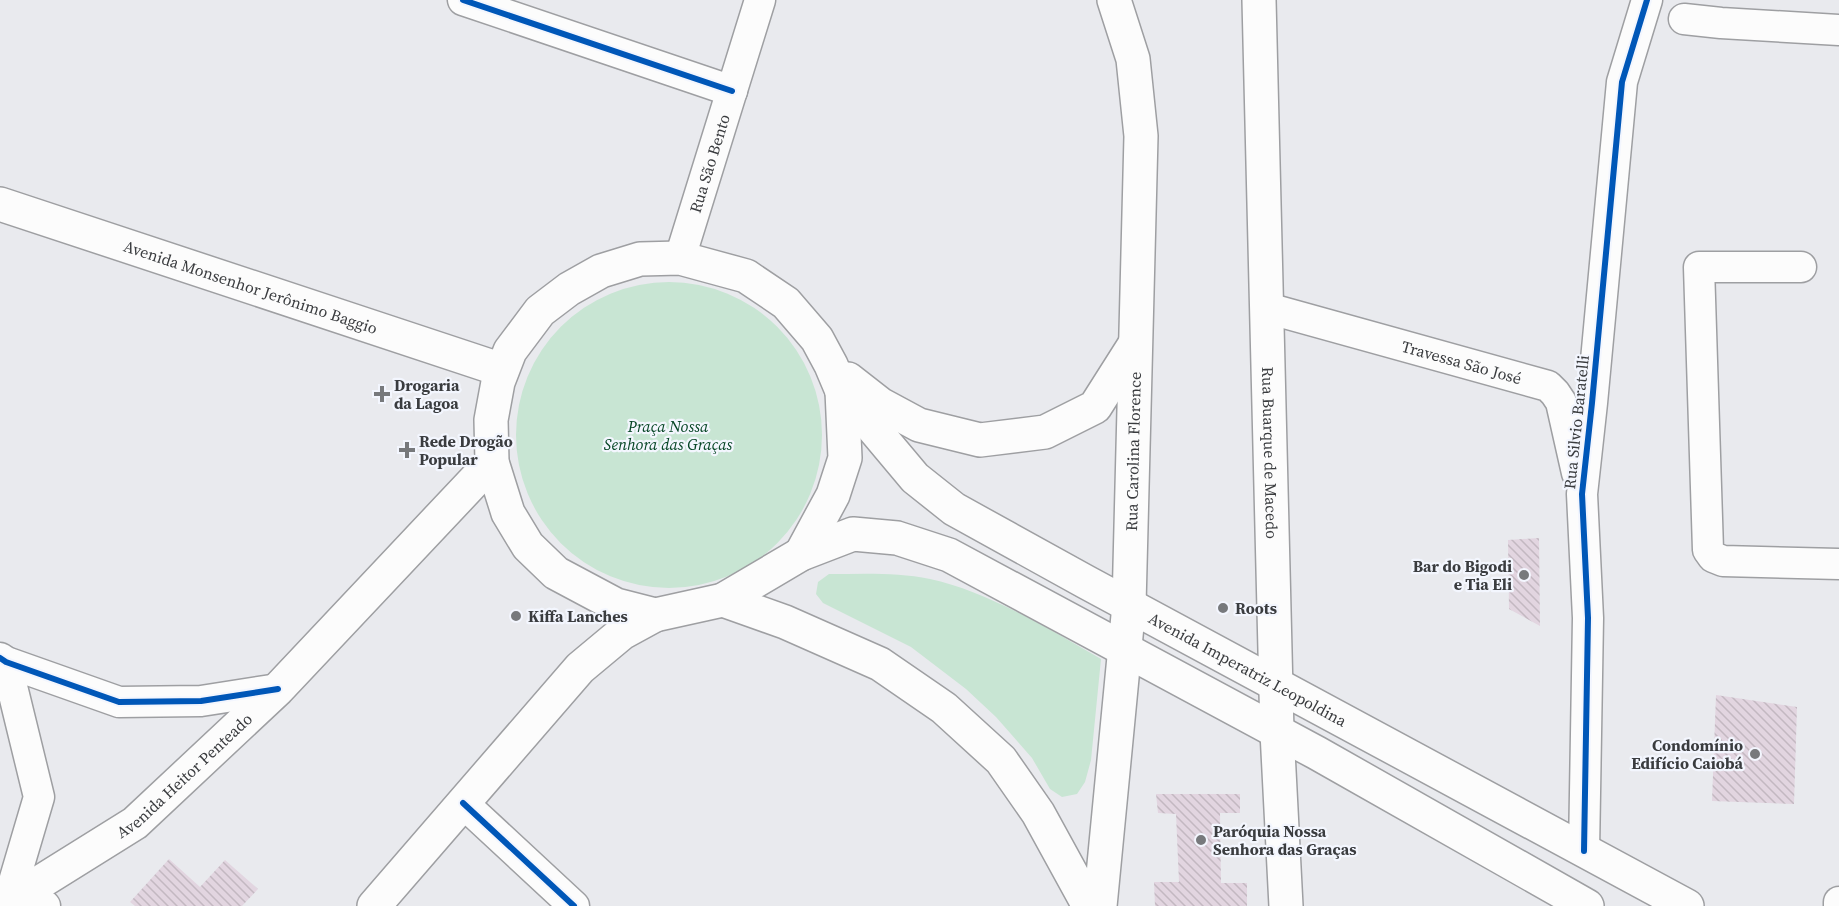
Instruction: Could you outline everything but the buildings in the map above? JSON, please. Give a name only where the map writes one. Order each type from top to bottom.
[{"type":"main road","name":"Rua Carolina Florence","points":[[1100,906],[1129,605],[1142,136],[1133,59],[1114,0]]},
{"type":"main road","name":"Rua Buarque de Macedo","points":[[1259,0],[1277,732],[1286,906]]},
{"type":"main road","name":"Avenida Monsenhor Jerônimo Baggio","points":[[0,204],[502,370]]},
{"type":"main road","points":[[655,615],[616,605],[556,573],[528,546],[508,513],[492,462],[490,420],[498,381],[510,351],[540,310],[569,289],[601,271],[640,259],[680,258],[746,276],[786,303],[817,339],[837,378],[844,458],[833,495],[801,554]]},
{"type":"main road","points":[[837,378],[919,425],[980,440],[1045,432],[1095,407],[1135,344]]},
{"type":"main road","name":"Avenida Imperatriz Leopoldina","points":[[837,378],[915,478],[954,509],[1684,905]]},
{"type":"main road","name":"Avenida Heitor Penteado","points":[[5,904],[135,823],[279,689],[492,462]]},
{"type":"main road","points":[[374,906],[580,668],[622,633],[655,615],[723,600],[801,554],[854,534],[897,538],[949,555],[1277,732],[1587,906]]},
{"type":"main road","points":[[723,600],[785,622],[880,664],[944,708],[1001,760],[1038,813],[1089,906]]},
{"type":"street","points":[[463,0],[732,91]]},
{"type":"street","name":"Rua São Bento","points":[[680,258],[760,0]]},
{"type":"street","name":"Rua Silvio Baratelli","points":[[1584,851],[1588,618],[1582,494],[1623,82],[1647,0]]},
{"type":"street","points":[[1684,19],[1839,30]]},
{"type":"street","points":[[1801,267],[1699,267],[1708,550],[1713,557],[1723,561],[1839,564]]},
{"type":"street","name":"Travessa São José","points":[[1267,308],[1548,386],[1561,402],[1582,494]]},
{"type":"street","points":[[3,660],[119,702],[201,701],[279,689]]},
{"type":"street","points":[[3,660],[39,797],[5,904],[45,906]]},
{"type":"street","points":[[462,803],[574,906]]},
{"type":"green space","name":"Praça Nossa Senhora das Graças","points":[[669,282],[699,285],[727,294],[754,308],[777,327],[796,350],[810,377],[819,405],[822,435],[819,465],[810,493],[796,520],[777,543],[754,562],[727,576],[699,585],[669,588],[639,585],[611,576],[584,562],[561,543],[542,520],[528,493],[519,465],[516,435],[519,405],[528,377],[542,350],[561,327],[584,308],[611,294],[639,285]]},
{"type":"green space","points":[[829,574],[905,575],[952,585],[996,602],[1101,659],[1091,760],[1085,782],[1077,794],[1062,797],[1050,789],[1032,758],[996,717],[966,689],[911,647],[823,603],[816,594],[818,582]]},
{"type":"cycle path","points":[[463,0],[732,91]]},
{"type":"cycle path","points":[[1584,851],[1588,618],[1582,494],[1622,82],[1647,0]]},
{"type":"cycle path","points":[[0,658],[119,702],[201,701],[278,689]]},
{"type":"cycle path","points":[[463,803],[574,906]]},
{"type":"place","name":"Drogaria da Lagoa","points":[[382,394]]},
{"type":"place","name":"Rede Drogão Popular","points":[[407,450]]},
{"type":"place","name":"Bar do Bigodi e Tia Eli","points":[[1524,575]]},
{"type":"place","name":"Roots","points":[[1223,608]]},
{"type":"place","name":"Kiffa Lanches","points":[[516,616]]},
{"type":"place","name":"Condomínio Edifício Caiobá","points":[[1755,754]]},
{"type":"place","name":"Paróquia Nossa Senhora das Graças","points":[[1201,840]]}]
